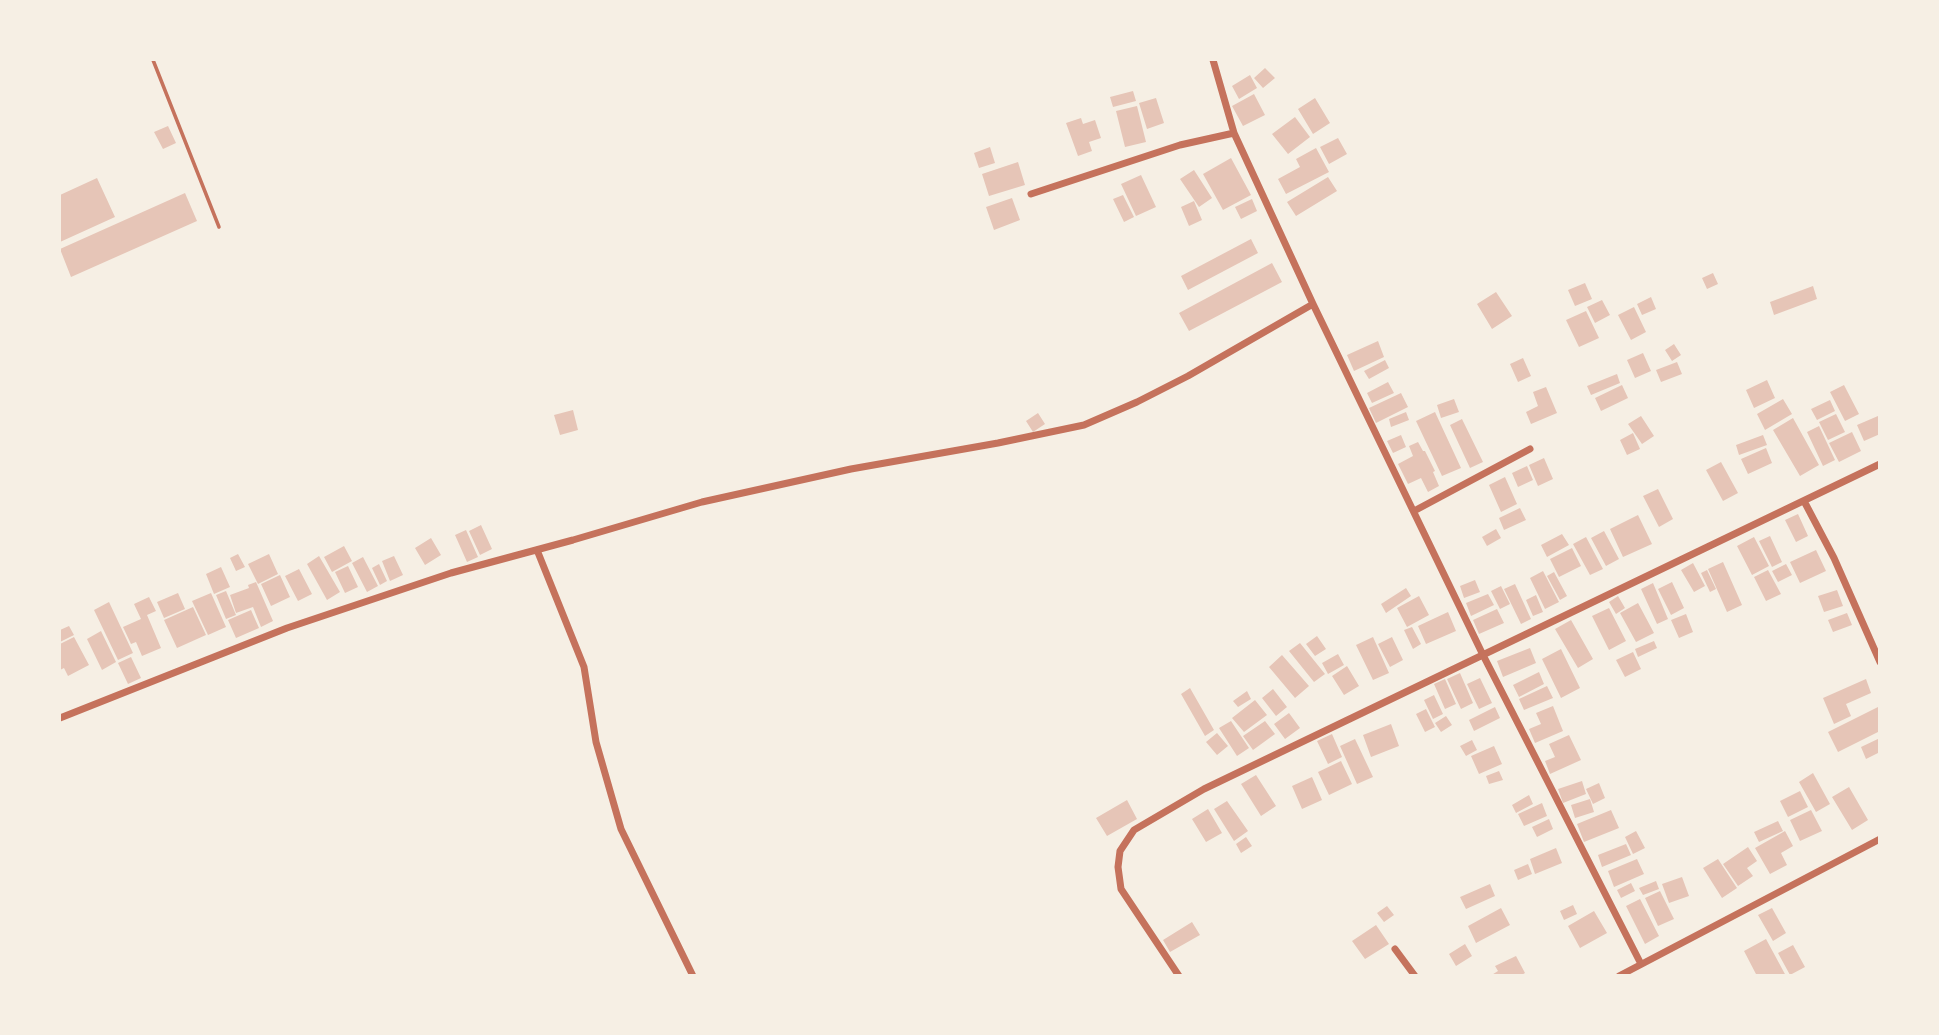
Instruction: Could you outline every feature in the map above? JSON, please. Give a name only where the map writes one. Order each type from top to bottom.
[{"type":"street","points":[[1213,60],[1234,133],[1313,304],[1483,655],[1641,964]]},
{"type":"street","points":[[1031,194],[1180,145],[1234,133]]},
{"type":"street","points":[[60,718],[300,624],[451,573],[702,502],[851,469],[1084,425],[1188,376],[1313,304]]},
{"type":"street","points":[[1413,512],[1530,449]]},
{"type":"street","points":[[1179,975],[1121,889],[1118,867],[1121,851],[1134,830],[1204,789],[1880,464]]},
{"type":"street","points":[[1804,501],[1834,558],[1880,662]]},
{"type":"street","points":[[537,550],[583,667],[596,742],[621,829],[693,975]]},
{"type":"street","points":[[1619,975],[1880,839]]},
{"type":"street","points":[[1395,950],[1415,975]]},
{"type":"lane","points":[[153,60],[219,227]]},
{"type":"building","points":[[1265,68],[1275,78],[1263,88],[1254,78]]},
{"type":"building","points":[[1250,75],[1257,88],[1239,99],[1232,86]]},
{"type":"building","points":[[1133,91],[1136,101],[1113,107],[1110,97]]},
{"type":"building","points":[[1254,94],[1265,115],[1243,126],[1232,106]]},
{"type":"building","points":[[1156,98],[1164,123],[1147,129],[1139,103]]},
{"type":"building","points":[[1315,98],[1330,123],[1313,134],[1298,109]]},
{"type":"building","points":[[1137,106],[1146,142],[1125,147],[1116,111]]},
{"type":"building","points":[[1295,117],[1310,137],[1288,154],[1272,134]]},
{"type":"building","points":[[1081,118],[1083,124],[1095,120],[1101,138],[1089,142],[1092,151],[1078,156],[1066,123]]},
{"type":"building","points":[[168,126],[176,143],[163,149],[154,132]]},
{"type":"building","points":[[1338,138],[1347,154],[1329,164],[1320,147]]},
{"type":"building","points":[[990,147],[995,163],[979,168],[974,153]]},
{"type":"building","points":[[1316,148],[1329,172],[1286,194],[1278,179],[1300,167],[1296,159]]},
{"type":"building","points":[[1231,158],[1251,195],[1223,210],[1203,174]]},
{"type":"building","points":[[1018,162],[1025,185],[989,196],[982,174]]},
{"type":"building","points":[[1194,170],[1212,198],[1199,207],[1180,179]]},
{"type":"building","points":[[1141,175],[1156,207],[1136,216],[1121,184]]},
{"type":"building","points":[[1328,177],[1337,191],[1296,216],[1287,202]]},
{"type":"building","points":[[97,178],[115,217],[60,242],[60,195]]},
{"type":"building","points":[[185,193],[197,221],[71,277],[60,249]]},
{"type":"building","points":[[1123,195],[1134,217],[1124,222],[1113,199]]},
{"type":"building","points":[[1012,198],[1020,220],[994,230],[986,207]]},
{"type":"building","points":[[1252,199],[1257,211],[1241,219],[1235,207]]},
{"type":"building","points":[[1194,201],[1202,220],[1189,226],[1181,207]]},
{"type":"building","points":[[1251,239],[1258,253],[1188,290],[1181,276]]},
{"type":"building","points":[[1272,263],[1282,282],[1189,331],[1179,313]]},
{"type":"building","points":[[1713,273],[1718,284],[1707,289],[1702,278]]},
{"type":"building","points":[[1585,283],[1592,299],[1575,306],[1568,290]]},
{"type":"building","points":[[1813,286],[1817,299],[1774,315],[1770,302]]},
{"type":"building","points":[[1496,292],[1512,316],[1492,329],[1477,304]]},
{"type":"building","points":[[1651,297],[1656,309],[1642,315],[1637,304]]},
{"type":"building","points":[[1602,300],[1610,315],[1595,323],[1587,307]]},
{"type":"building","points":[[1634,307],[1646,332],[1631,340],[1618,315]]},
{"type":"building","points":[[1586,311],[1599,338],[1579,347],[1566,320]]},
{"type":"building","points":[[1378,341],[1384,357],[1354,371],[1347,355]]},
{"type":"building","points":[[1674,344],[1681,355],[1672,361],[1665,350]]},
{"type":"building","points":[[1643,353],[1651,371],[1635,378],[1627,360]]},
{"type":"building","points":[[1523,358],[1531,376],[1518,382],[1510,364]]},
{"type":"building","points":[[1385,360],[1389,368],[1369,379],[1364,371]]},
{"type":"building","points":[[1677,362],[1682,374],[1661,382],[1656,370]]},
{"type":"building","points":[[1617,374],[1620,383],[1591,395],[1587,386]]},
{"type":"building","points":[[1767,380],[1775,398],[1754,408],[1746,390]]},
{"type":"building","points":[[1388,382],[1394,393],[1372,403],[1367,393]]},
{"type":"building","points":[[1622,385],[1628,398],[1601,411],[1595,398]]},
{"type":"building","points":[[1844,385],[1859,414],[1845,421],[1830,392]]},
{"type":"building","points":[[1546,387],[1557,413],[1531,424],[1526,412],[1538,406],[1533,392]]},
{"type":"building","points":[[1401,393],[1408,407],[1376,423],[1369,408]]},
{"type":"building","points":[[1454,399],[1459,412],[1441,418],[1437,405]]},
{"type":"building","points":[[1783,399],[1792,414],[1765,430],[1757,414]]},
{"type":"building","points":[[1830,400],[1835,411],[1817,420],[1811,409]]},
{"type":"building","points":[[573,410],[578,430],[560,435],[554,415]]},
{"type":"building","points":[[1406,412],[1409,420],[1391,427],[1389,419]]},
{"type":"building","points":[[1435,412],[1461,468],[1442,476],[1416,421]]},
{"type":"building","points":[[1038,413],[1045,424],[1033,432],[1026,421]]},
{"type":"building","points":[[1836,414],[1845,432],[1828,440],[1819,422]]},
{"type":"building","points":[[1641,416],[1654,436],[1642,444],[1628,424]]},
{"type":"building","points":[[1878,416],[1880,434],[1864,441],[1857,425]]},
{"type":"building","points":[[1793,418],[1819,465],[1800,476],[1773,430]]},
{"type":"building","points":[[1462,419],[1483,462],[1470,468],[1450,425]]},
{"type":"building","points":[[1819,426],[1835,460],[1823,466],[1807,432]]},
{"type":"building","points":[[1852,432],[1861,451],[1839,462],[1829,443]]},
{"type":"building","points":[[1633,433],[1640,449],[1627,455],[1620,440]]},
{"type":"building","points":[[1401,435],[1406,447],[1393,453],[1387,441]]},
{"type":"building","points":[[1763,435],[1767,445],[1739,455],[1736,445]]},
{"type":"building","points":[[1418,442],[1435,471],[1433,472],[1439,486],[1428,492],[1421,478],[1408,484],[1398,464],[1413,456],[1409,446]]},
{"type":"building","points":[[1766,448],[1772,463],[1748,474],[1741,459]]},
{"type":"building","points":[[1544,458],[1553,479],[1538,486],[1529,465]]},
{"type":"building","points":[[1721,462],[1738,493],[1723,501],[1706,470]]},
{"type":"building","points":[[1527,466],[1533,480],[1518,487],[1512,473]]},
{"type":"building","points":[[1505,477],[1517,504],[1501,512],[1489,485]]},
{"type":"building","points":[[1658,489],[1673,519],[1659,527],[1643,496]]},
{"type":"building","points":[[1520,508],[1526,520],[1504,530],[1499,518]]},
{"type":"building","points":[[1798,514],[1808,536],[1796,542],[1785,520]]},
{"type":"building","points":[[1638,515],[1652,544],[1623,557],[1610,529]]},
{"type":"building","points":[[481,525],[492,549],[480,555],[469,531]]},
{"type":"building","points":[[1496,529],[1501,538],[1487,546],[1482,537]]},
{"type":"building","points":[[466,530],[478,557],[467,562],[455,535]]},
{"type":"building","points":[[1604,531],[1619,559],[1606,566],[1591,538]]},
{"type":"building","points":[[1562,534],[1569,545],[1547,557],[1541,545]]},
{"type":"building","points":[[1770,536],[1782,562],[1772,567],[1759,541]]},
{"type":"building","points":[[1586,537],[1603,569],[1590,575],[1573,544]]},
{"type":"building","points":[[1754,537],[1769,566],[1752,575],[1737,546]]},
{"type":"building","points":[[431,538],[441,555],[425,565],[415,548]]},
{"type":"building","points":[[344,546],[352,561],[332,572],[324,557]]},
{"type":"building","points":[[1572,548],[1581,566],[1559,577],[1550,559]]},
{"type":"building","points":[[1816,550],[1826,571],[1800,583],[1790,562]]},
{"type":"building","points":[[238,554],[245,567],[236,571],[230,558]]},
{"type":"building","points":[[269,554],[278,574],[258,584],[248,564]]},
{"type":"building","points":[[319,556],[340,592],[327,600],[307,564]]},
{"type":"building","points":[[394,556],[403,575],[390,581],[382,561]]},
{"type":"building","points":[[363,557],[378,586],[367,592],[352,563]]},
{"type":"building","points":[[1723,562],[1742,605],[1727,612],[1708,569]]},
{"type":"building","points":[[1693,563],[1705,586],[1694,592],[1681,570]]},
{"type":"building","points":[[379,564],[387,581],[380,585],[372,568]]},
{"type":"building","points":[[1786,564],[1792,575],[1778,582],[1772,571]]},
{"type":"building","points":[[348,566],[358,587],[345,593],[335,572]]},
{"type":"building","points":[[221,567],[230,587],[214,594],[206,574]]},
{"type":"building","points":[[299,569],[312,594],[298,601],[285,576]]},
{"type":"building","points":[[1707,570],[1716,589],[1710,592],[1701,573]]},
{"type":"building","points":[[1768,570],[1781,594],[1766,601],[1754,577]]},
{"type":"building","points":[[1543,571],[1559,602],[1545,609],[1530,578]]},
{"type":"building","points":[[1554,572],[1567,596],[1560,600],[1547,576]]},
{"type":"building","points":[[280,575],[290,597],[271,606],[261,584]]},
{"type":"building","points":[[1475,580],[1480,592],[1464,598],[1460,586]]},
{"type":"building","points":[[256,582],[273,621],[261,627],[253,607],[236,613],[230,595],[249,588],[248,585]]},
{"type":"building","points":[[1672,582],[1684,608],[1671,615],[1658,589]]},
{"type":"building","points":[[1653,583],[1668,619],[1657,624],[1641,589]]},
{"type":"building","points":[[1515,584],[1531,619],[1521,624],[1504,589]]},
{"type":"building","points":[[1501,586],[1510,604],[1500,609],[1491,591]]},
{"type":"building","points":[[1406,588],[1411,596],[1386,613],[1381,604]]},
{"type":"building","points":[[1837,590],[1843,606],[1824,612],[1818,596]]},
{"type":"building","points":[[226,591],[236,615],[226,619],[216,595]]},
{"type":"building","points":[[178,593],[185,609],[164,618],[157,602]]},
{"type":"building","points":[[211,593],[226,627],[208,635],[192,601]]},
{"type":"building","points":[[1488,594],[1494,605],[1471,616],[1466,603]]},
{"type":"building","points":[[1536,595],[1543,612],[1533,616],[1526,600]]},
{"type":"building","points":[[1419,596],[1429,615],[1407,627],[1397,608]]},
{"type":"building","points":[[1618,596],[1625,608],[1616,614],[1609,602]]},
{"type":"building","points":[[149,597],[156,611],[147,615],[161,648],[142,656],[136,642],[131,644],[123,627],[141,619],[134,604]]},
{"type":"building","points":[[109,602],[133,653],[118,660],[94,610]]},
{"type":"building","points":[[1638,603],[1654,633],[1636,642],[1620,613]]},
{"type":"building","points":[[193,607],[206,635],[177,648],[164,620]]},
{"type":"building","points":[[1609,608],[1626,641],[1609,650],[1592,616]]},
{"type":"building","points":[[1497,609],[1504,623],[1479,634],[1473,620]]},
{"type":"building","points":[[251,610],[259,628],[236,638],[228,620]]},
{"type":"building","points":[[1448,612],[1456,631],[1426,644],[1418,626]]},
{"type":"building","points":[[1847,613],[1852,625],[1833,632],[1828,620]]},
{"type":"building","points":[[1686,614],[1693,632],[1679,638],[1671,620]]},
{"type":"building","points":[[1571,620],[1593,659],[1578,668],[1555,629]]},
{"type":"building","points":[[69,626],[74,635],[60,642],[60,630]]},
{"type":"building","points":[[1412,627],[1421,644],[1413,649],[1404,630]]},
{"type":"building","points":[[101,631],[116,662],[102,670],[87,639]]},
{"type":"building","points":[[1317,636],[1326,649],[1315,656],[1306,644]]},
{"type":"building","points":[[74,637],[89,665],[68,676],[64,668],[60,670],[60,644]]},
{"type":"building","points":[[1373,637],[1389,673],[1373,680],[1356,645]]},
{"type":"building","points":[[1392,637],[1403,660],[1390,667],[1378,644]]},
{"type":"building","points":[[1654,641],[1657,648],[1638,657],[1635,649]]},
{"type":"building","points":[[1300,643],[1325,674],[1314,682],[1289,651]]},
{"type":"building","points":[[1530,648],[1536,663],[1503,677],[1497,661]]},
{"type":"building","points":[[1561,649],[1580,688],[1561,698],[1542,659]]},
{"type":"building","points":[[1633,652],[1641,669],[1625,677],[1616,660]]},
{"type":"building","points":[[1338,654],[1344,665],[1328,674],[1322,663]]},
{"type":"building","points":[[1282,655],[1309,686],[1295,698],[1269,667]]},
{"type":"building","points":[[131,657],[141,678],[128,684],[118,663]]},
{"type":"building","points":[[1347,666],[1359,686],[1344,695],[1332,676]]},
{"type":"building","points":[[1539,672],[1544,684],[1519,697],[1513,685]]},
{"type":"building","points":[[1460,673],[1473,703],[1461,709],[1447,679]]},
{"type":"building","points":[[1480,678],[1492,703],[1479,709],[1467,684]]},
{"type":"building","points":[[1445,679],[1456,704],[1445,709],[1434,684]]},
{"type":"building","points":[[1866,679],[1871,693],[1846,704],[1851,716],[1834,724],[1823,698]]},
{"type":"building","points":[[1547,686],[1553,698],[1524,710],[1519,699]]},
{"type":"building","points":[[1190,688],[1214,730],[1205,736],[1181,694]]},
{"type":"building","points":[[1273,689],[1287,707],[1276,716],[1262,698]]},
{"type":"building","points":[[1247,691],[1251,699],[1238,707],[1233,701]]},
{"type":"building","points":[[1434,695],[1443,714],[1433,719],[1424,700]]},
{"type":"building","points":[[1255,700],[1267,715],[1244,732],[1232,718]]},
{"type":"building","points":[[1553,706],[1563,731],[1535,743],[1529,729],[1541,724],[1536,713]]},
{"type":"building","points":[[1880,706],[1880,731],[1838,752],[1828,732]]},
{"type":"building","points":[[1495,707],[1500,718],[1474,731],[1469,720]]},
{"type":"building","points":[[1426,709],[1435,727],[1425,732],[1416,714]]},
{"type":"building","points":[[1289,713],[1300,728],[1285,739],[1274,724]]},
{"type":"building","points":[[1446,716],[1452,725],[1441,732],[1435,723]]},
{"type":"building","points":[[1231,721],[1249,748],[1237,756],[1219,728]]},
{"type":"building","points":[[1265,721],[1275,734],[1253,750],[1243,736]]},
{"type":"building","points":[[1391,724],[1399,746],[1371,757],[1363,735]]},
{"type":"building","points":[[1217,733],[1228,746],[1217,755],[1206,742]]},
{"type":"building","points":[[1332,734],[1342,757],[1328,764],[1317,741]]},
{"type":"building","points":[[1569,735],[1581,760],[1550,774],[1545,761],[1555,757],[1549,744]]},
{"type":"building","points":[[1880,738],[1880,752],[1866,759],[1861,747]]},
{"type":"building","points":[[1355,739],[1373,777],[1357,784],[1340,746]]},
{"type":"building","points":[[1472,740],[1477,750],[1466,756],[1460,746]]},
{"type":"building","points":[[1494,746],[1502,764],[1479,774],[1471,756]]},
{"type":"building","points":[[1341,761],[1352,784],[1329,795],[1318,772]]},
{"type":"building","points":[[1499,771],[1503,780],[1489,784],[1486,776]]},
{"type":"building","points":[[1813,773],[1830,804],[1816,812],[1799,782]]},
{"type":"building","points":[[1256,775],[1276,806],[1261,816],[1241,784]]},
{"type":"building","points":[[1312,777],[1322,800],[1302,809],[1292,786]]},
{"type":"building","points":[[1582,781],[1586,794],[1563,803],[1558,789]]},
{"type":"building","points":[[1599,783],[1605,798],[1593,804],[1586,789]]},
{"type":"building","points":[[1849,787],[1868,820],[1852,830],[1832,797]]},
{"type":"building","points":[[1800,791],[1808,807],[1788,817],[1780,801]]},
{"type":"building","points":[[1529,795],[1533,804],[1516,813],[1512,805]]},
{"type":"building","points":[[1590,799],[1594,812],[1575,818],[1571,805]]},
{"type":"building","points":[[1127,800],[1137,819],[1107,836],[1096,818]]},
{"type":"building","points":[[1227,801],[1248,831],[1234,841],[1214,809]]},
{"type":"building","points":[[1542,803],[1547,816],[1524,826],[1518,814]]},
{"type":"building","points":[[1208,809],[1222,833],[1206,842],[1192,819]]},
{"type":"building","points":[[1611,810],[1619,828],[1584,842],[1577,824]]},
{"type":"building","points":[[1811,810],[1822,831],[1800,841],[1790,820]]},
{"type":"building","points":[[1549,819],[1553,829],[1537,837],[1532,827]]},
{"type":"building","points":[[1778,821],[1783,831],[1759,842],[1754,832]]},
{"type":"building","points":[[1636,831],[1645,848],[1633,854],[1625,837]]},
{"type":"building","points":[[1785,831],[1793,846],[1781,853],[1787,865],[1770,874],[1755,848]]},
{"type":"building","points":[[1246,837],[1252,846],[1241,853],[1236,844]]},
{"type":"building","points":[[1626,844],[1631,855],[1602,867],[1598,855]]},
{"type":"building","points":[[1748,847],[1757,861],[1747,868],[1753,876],[1738,886],[1723,864]]},
{"type":"building","points":[[1556,848],[1562,863],[1535,874],[1530,859]]},
{"type":"building","points":[[1637,859],[1644,874],[1614,887],[1608,871]]},
{"type":"building","points":[[1718,859],[1737,888],[1722,898],[1703,868]]},
{"type":"building","points":[[1528,864],[1532,874],[1518,880],[1514,870]]},
{"type":"building","points":[[1682,877],[1689,896],[1669,903],[1662,884]]},
{"type":"building","points":[[1656,881],[1659,889],[1643,895],[1639,888]]},
{"type":"building","points":[[1631,883],[1635,891],[1621,898],[1617,890]]},
{"type":"building","points":[[1490,884],[1495,896],[1466,909],[1460,897]]},
{"type":"building","points":[[1660,891],[1674,919],[1658,926],[1645,898]]},
{"type":"building","points":[[1640,899],[1659,936],[1645,944],[1626,906]]},
{"type":"building","points":[[1573,905],[1577,914],[1564,920],[1560,911]]},
{"type":"building","points":[[1387,906],[1394,915],[1384,922],[1377,913]]},
{"type":"building","points":[[1501,908],[1510,925],[1476,943],[1468,926]]},
{"type":"building","points":[[1772,908],[1786,933],[1773,941],[1758,915]]},
{"type":"building","points":[[1594,911],[1607,933],[1580,948],[1568,926]]},
{"type":"building","points":[[1192,922],[1200,935],[1170,952],[1163,940]]},
{"type":"building","points":[[1376,925],[1389,944],[1365,959],[1352,941]]},
{"type":"building","points":[[1766,939],[1786,976],[1757,976],[1744,951]]},
{"type":"building","points":[[1465,944],[1472,956],[1456,966],[1449,954]]},
{"type":"building","points":[[1793,945],[1805,967],[1790,975],[1778,953]]},
{"type":"building","points":[[1516,956],[1525,973],[1520,976],[1490,976],[1498,971],[1495,966]]}]
